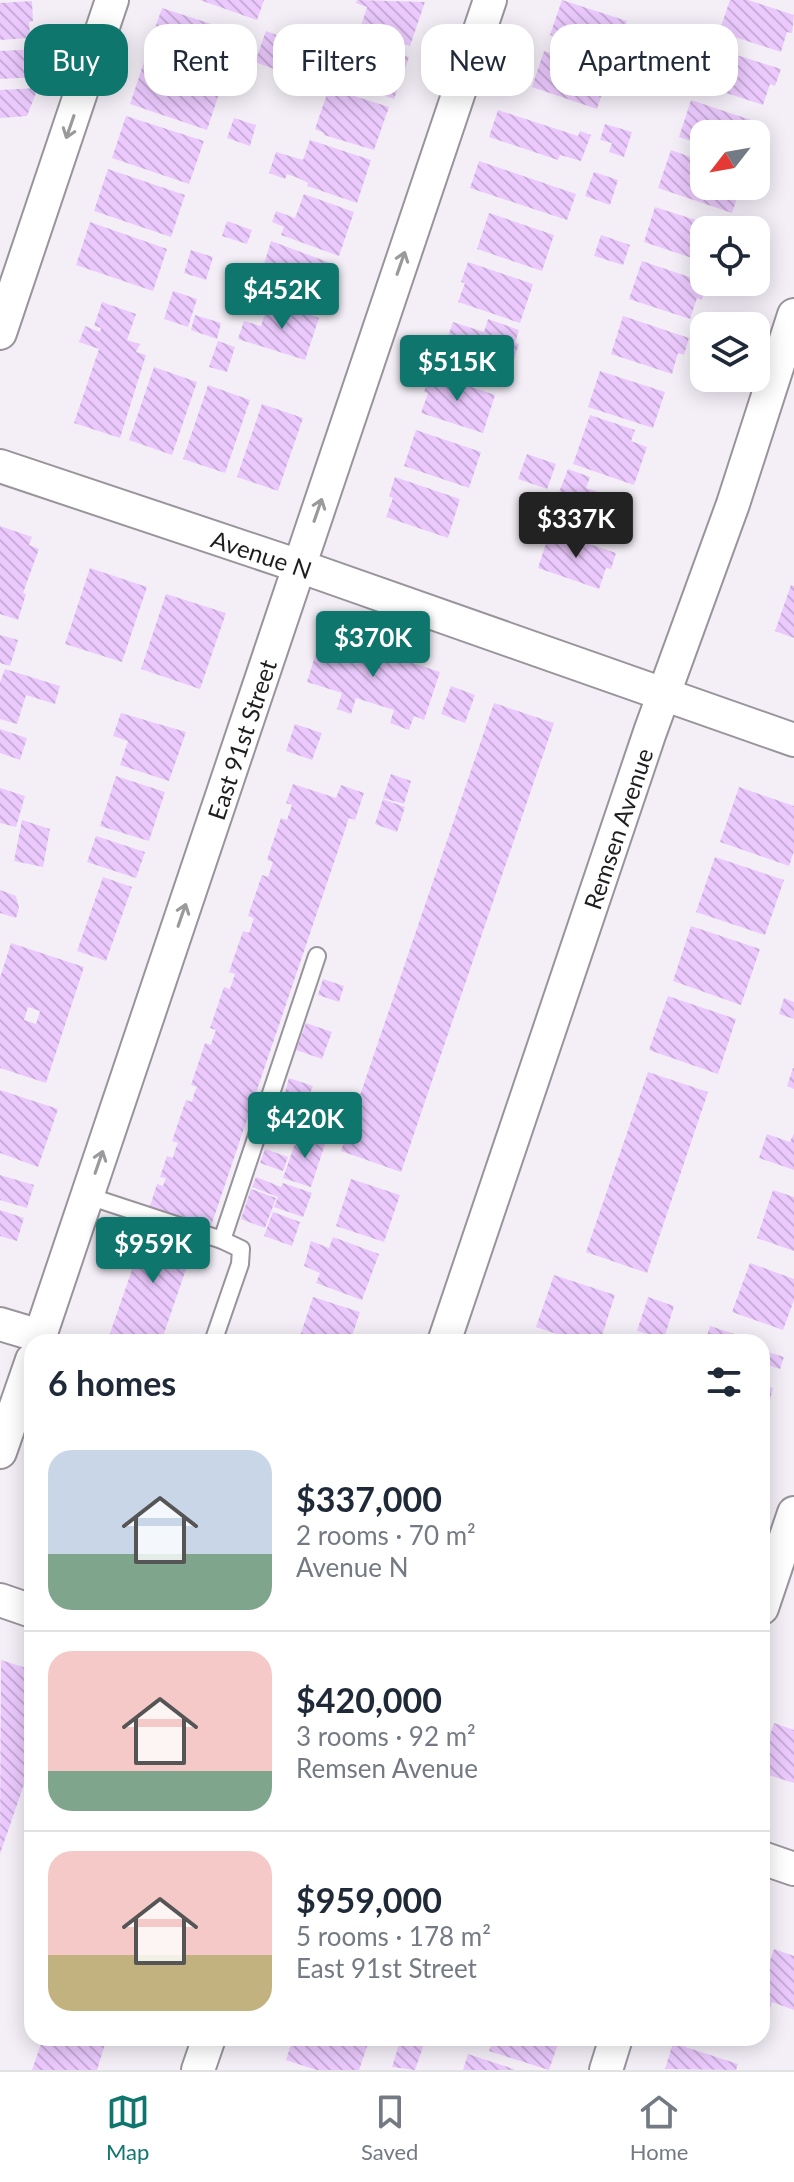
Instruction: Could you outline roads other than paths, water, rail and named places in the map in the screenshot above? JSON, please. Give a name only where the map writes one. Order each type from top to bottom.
[{"type":"street","points":[[0,333],[112,0]]},
{"type":"street","name":"East 91st Street","points":[[41,1334],[490,0]]},
{"type":"street","name":"Remsen Avenue","points":[[447,1334],[663,695],[733,504],[794,315]]},
{"type":"street","name":"Avenue N","points":[[0,466],[299,566],[794,740]]},
{"type":"street","points":[[0,1324],[24,1338]]},
{"type":"street","name":"East 91st Street","points":[[0,1452],[24,1383]]},
{"type":"street","points":[[770,1584],[794,1513]]},
{"type":"street","points":[[0,1600],[24,1608]]},
{"type":"street","points":[[770,1861],[794,1869]]},
{"type":"street","points":[[198,2070],[206,2046]]},
{"type":"street","points":[[606,2070],[614,2046]]},
{"type":"lane","points":[[222,1240],[317,956]]},
{"type":"lane","points":[[88,1196],[222,1240],[243,1252],[216,1334]]}]
